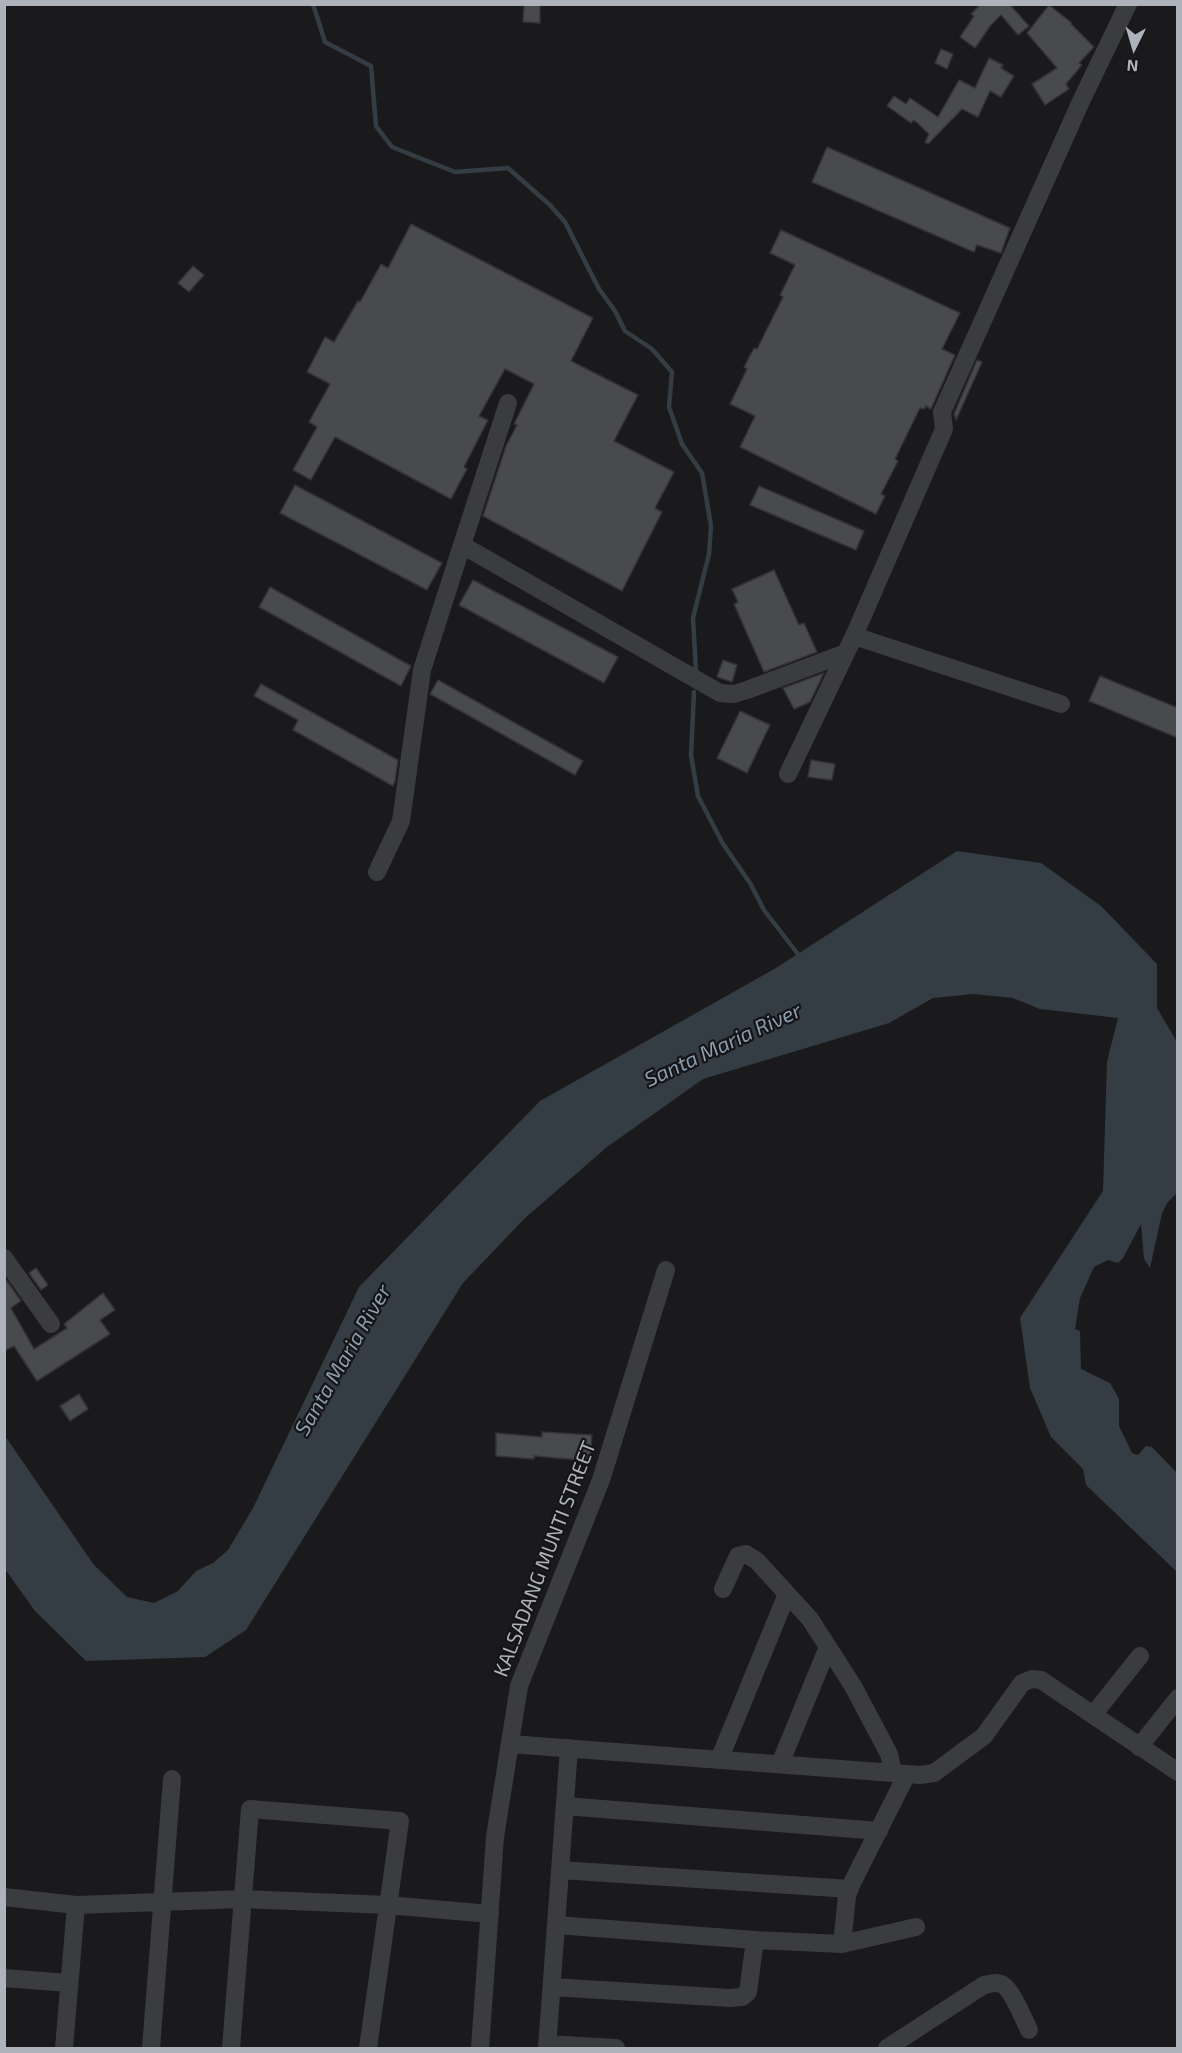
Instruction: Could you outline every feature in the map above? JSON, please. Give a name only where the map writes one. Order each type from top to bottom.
[{"type":"street","points":[[788,774],[850,645],[944,429],[942,412],[1128,4]]},
{"type":"street","points":[[377,872],[401,821],[422,670],[508,403]]},
{"type":"street","points":[[462,545],[720,693],[734,694],[747,690],[850,645],[1061,704]]},
{"type":"street","points":[[4,1258],[51,1324]]},
{"type":"street","name":"KALSADANG MUNTI STREET","points":[[480,2049],[495,1836],[519,1686],[601,1480],[666,1270]]},
{"type":"street","points":[[723,1589],[738,1556],[746,1554],[757,1561],[810,1619],[853,1686],[900,1774],[879,1831],[850,1889],[842,1944]]},
{"type":"street","points":[[718,1760],[787,1594]]},
{"type":"street","points":[[780,1764],[828,1647]]},
{"type":"street","points":[[1093,1715],[1140,1656]]},
{"type":"street","points":[[510,1744],[900,1774],[934,1773],[984,1736],[1023,1683],[1032,1679],[1041,1680],[1178,1772]]},
{"type":"street","points":[[1139,1747],[1178,1698]]},
{"type":"street","points":[[569,1749],[547,2046],[616,2048]]},
{"type":"street","points":[[151,2049],[172,1779]]},
{"type":"street","points":[[565,1806],[879,1831]]},
{"type":"street","points":[[231,2049],[250,1809],[399,1821],[368,2049]]},
{"type":"street","points":[[560,1870],[850,1889]]},
{"type":"street","points":[[4,1897],[76,1905],[243,1899],[388,1905],[490,1914]]},
{"type":"street","points":[[64,2049],[76,1905]]},
{"type":"street","points":[[556,1925],[842,1944],[916,1927]]},
{"type":"street","points":[[552,1987],[742,1997],[748,1992],[755,1940]]},
{"type":"street","points":[[4,1978],[69,1983]]},
{"type":"street","points":[[887,2049],[984,1985],[995,1983],[1004,1985],[1029,2030]]},
{"type":"water","name":"Santa Maria River","points":[[957,851],[1041,863],[1101,906],[1157,964],[1157,1008],[1177,1042],[1177,1193],[1162,1213],[1150,1268],[1144,1259],[1141,1224],[1118,1263],[1108,1260],[1094,1267],[1080,1298],[1075,1329],[1080,1331],[1081,1369],[1110,1383],[1119,1399],[1119,1426],[1132,1453],[1138,1455],[1146,1446],[1152,1447],[1177,1473],[1177,1572],[1086,1485],[1083,1469],[1051,1437],[1030,1388],[1020,1318],[1103,1191],[1107,1062],[1118,1018],[1040,1009],[1013,998],[973,994],[933,998],[889,1023],[703,1079],[607,1147],[524,1219],[463,1283],[246,1630],[205,1657],[86,1661],[35,1611],[5,1569],[5,1436],[94,1565],[127,1597],[154,1603],[178,1591],[196,1571],[213,1563],[228,1550],[253,1508],[359,1287],[540,1101],[776,968]]},
{"type":"building","points":[[524,4],[540,4],[540,23],[523,22]]},
{"type":"building","points":[[981,4],[1012,4],[1011,6],[1029,26],[1018,35],[1001,15],[975,48],[960,37],[974,16],[971,14]]},
{"type":"building","points":[[1049,5],[1072,23],[1094,47],[1079,63],[1082,65],[1066,84],[1069,89],[1045,105],[1032,84],[1057,68],[1027,33]]},
{"type":"building","points":[[941,49],[953,54],[947,69],[935,63]]},
{"type":"building","points":[[989,58],[1003,65],[1001,68],[1014,76],[1001,97],[990,91],[978,117],[962,109],[928,144],[925,142],[929,134],[914,120],[911,123],[887,106],[894,96],[906,104],[910,98],[938,117],[959,80],[975,88]]},
{"type":"building","points":[[827,147],[1010,228],[1001,253],[977,245],[974,252],[812,182]]},
{"type":"building","points":[[411,224],[593,318],[571,361],[638,395],[614,441],[674,472],[655,508],[662,512],[622,591],[483,516],[506,446],[517,425],[514,424],[534,384],[505,369],[479,416],[488,420],[451,499],[335,437],[311,480],[293,470],[317,427],[309,422],[330,384],[307,372],[325,337],[334,342],[381,264],[388,268]]},
{"type":"building","points":[[781,230],[960,313],[942,349],[955,355],[931,409],[926,406],[924,409],[920,408],[895,459],[898,461],[881,494],[885,496],[876,514],[740,447],[755,416],[730,404],[747,369],[744,367],[754,348],[757,349],[783,297],[780,295],[795,265],[770,253]]},
{"type":"building","points":[[193,266],[204,275],[189,292],[178,283]]},
{"type":"building","points":[[977,360],[982,362],[956,420],[954,414]]},
{"type":"building","points":[[295,485],[442,563],[427,590],[280,513]]},
{"type":"building","points":[[759,486],[864,531],[856,550],[750,505]]},
{"type":"building","points":[[774,570],[799,625],[804,623],[817,652],[764,672],[734,604],[738,602],[732,589]]},
{"type":"building","points":[[473,580],[618,657],[604,683],[459,605]]},
{"type":"building","points":[[270,587],[411,666],[401,686],[259,607]]},
{"type":"building","points":[[723,660],[737,665],[732,682],[717,677]]},
{"type":"building","points":[[824,673],[810,702],[794,709],[783,688]]},
{"type":"building","points":[[1100,676],[1178,708],[1178,738],[1089,701]]},
{"type":"building","points":[[438,680],[583,761],[575,775],[430,694]]},
{"type":"building","points":[[261,684],[398,760],[393,786],[293,730],[298,720],[254,696]]},
{"type":"building","points":[[740,711],[770,725],[747,773],[717,758]]},
{"type":"building","points":[[811,760],[835,764],[832,780],[808,777]]},
{"type":"building","points":[[36,1268],[48,1285],[41,1290],[29,1273]]},
{"type":"building","points":[[7,1281],[21,1301],[11,1308],[34,1349],[67,1328],[64,1324],[103,1293],[115,1310],[100,1320],[110,1334],[37,1381],[14,1346],[4,1351],[4,1283]]},
{"type":"building","points":[[79,1394],[88,1409],[70,1421],[60,1406]]},
{"type":"building","points":[[542,1432],[592,1435],[590,1461],[534,1456],[534,1459],[496,1456],[496,1433],[542,1437]]},
{"type":"waterway","points":[[313,4],[325,42],[371,66],[376,126],[392,147],[455,172],[508,168],[550,205],[565,222],[599,289],[615,311],[625,331],[652,349],[672,372],[669,407],[682,444],[702,473],[711,526],[709,554],[693,618],[696,672]]},
{"type":"waterway","points":[[694,692],[691,755],[698,796],[723,844],[750,883],[764,910],[801,958]]}]
